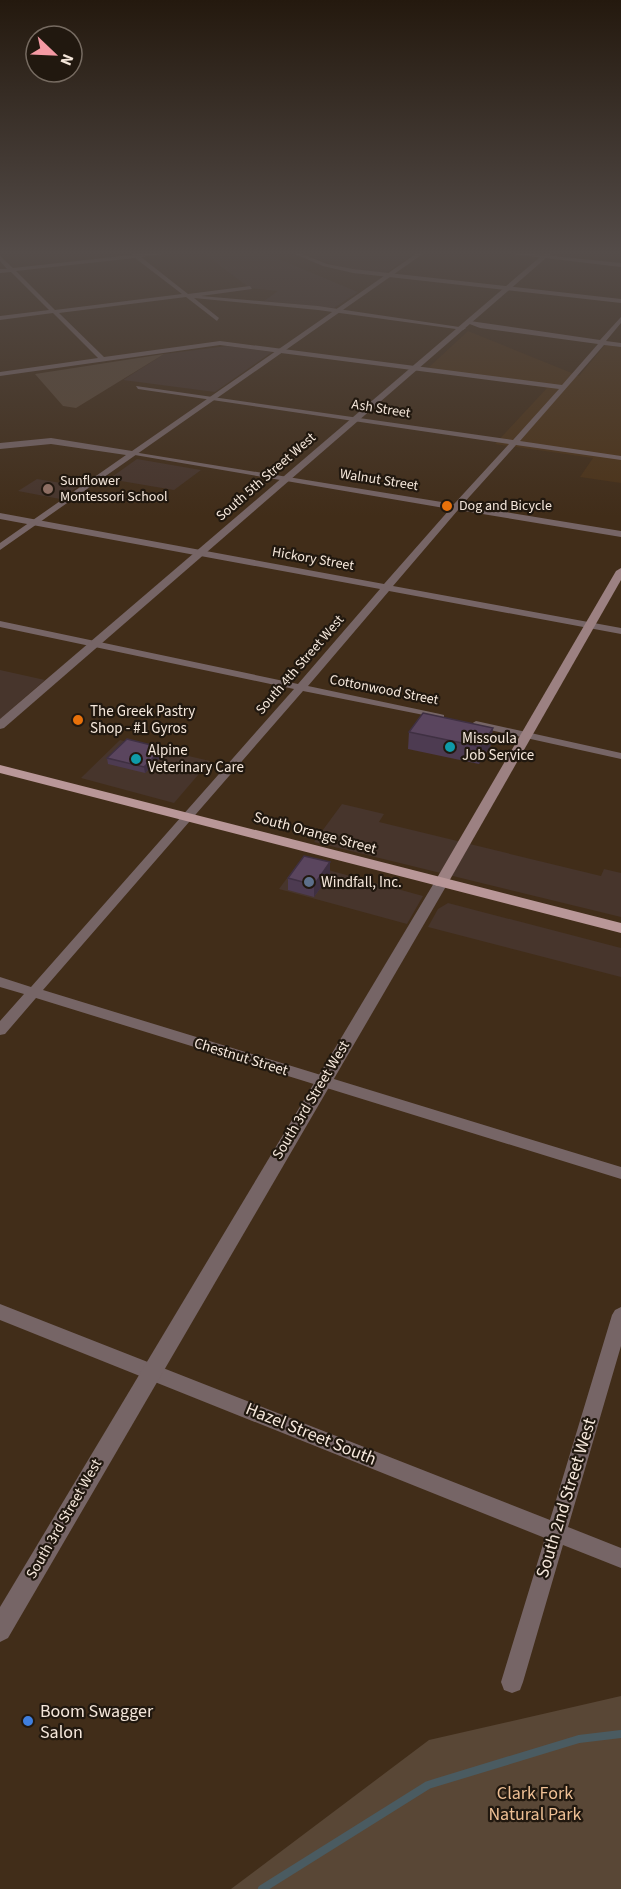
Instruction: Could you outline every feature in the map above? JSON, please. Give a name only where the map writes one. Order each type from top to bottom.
[{"type":"main road","name":"South 3rd Street West","points":[[441,883],[621,571]]},
{"type":"main road","name":"South Orange Street","points":[[0,769],[621,928]]},
{"type":"street","points":[[82,339],[103,360]]},
{"type":"street","points":[[0,547],[298,339]]},
{"type":"street","name":"South 5th Street West","points":[[0,725],[449,339]]},
{"type":"street","points":[[579,339],[621,345]]},
{"type":"street","name":"South 4th Street West","points":[[0,1030],[189,817],[456,506],[515,443],[603,339]]},
{"type":"street","points":[[0,374],[220,343],[561,387]]},
{"type":"street","name":"Ash Street","points":[[138,387],[621,458]]},
{"type":"street","points":[[0,446],[51,441],[133,454]]},
{"type":"street","name":"Walnut Street","points":[[133,454],[621,534]]},
{"type":"street","name":"Hickory Street","points":[[0,516],[621,631]]},
{"type":"street","name":"Cottonwood Street","points":[[0,624],[458,720]]},
{"type":"street","points":[[469,723],[621,756]]},
{"type":"street","name":"South 3rd Street West","points":[[0,1630],[321,1082],[441,883]]},
{"type":"street","name":"Chestnut Street","points":[[0,982],[621,1173]]},
{"type":"street","name":"Hazel Street South","points":[[0,1312],[621,1558]]},
{"type":"street","name":"South 2nd Street West","points":[[512,1682],[621,1315]]},
{"type":"shaded area","points":[[459,339],[488,339],[579,376],[605,345],[621,347],[621,483],[580,477],[593,458],[495,444],[547,388],[427,369]]},
{"type":"shaded area","points":[[227,346],[272,352],[215,392],[123,380],[164,354]]},
{"type":"shaded area","points":[[137,459],[201,470],[174,490],[109,479]]},
{"type":"shaded area","name":"Sunflower Montessori School","points":[[37,479],[79,486],[60,499],[18,491]]},
{"type":"shaded area","points":[[0,670],[45,680],[0,719]]},
{"type":"shaded area","points":[[120,740],[210,761],[174,803],[81,778]]},
{"type":"shaded area","points":[[342,804],[384,814],[379,822],[601,876],[604,869],[621,873],[621,917],[314,842]]},
{"type":"shaded area","points":[[299,862],[423,896],[407,924],[279,889]]},
{"type":"shaded area","points":[[448,903],[621,948],[621,977],[428,927],[438,909]]},
{"type":"green space","points":[[164,354],[76,408],[63,406],[35,374]]},
{"type":"green space","name":"Clark Fork Natural Park","points":[[621,1696],[621,1889],[231,1889],[429,1740]]},
{"type":"building","points":[[423,713],[493,728],[481,747],[409,732]]},
{"type":"building","name":"Alpine Veterinary Care","points":[[127,739],[163,748],[144,767],[107,758]]},
{"type":"building","points":[[304,856],[330,862],[314,885],[288,878]]},
{"type":"waterway","points":[[262,1889],[428,1785],[579,1739],[621,1734]]},
{"type":"place","name":"Sunflower Montessori School","points":[[48,489]]},
{"type":"place","name":"Dog and Bicycle","points":[[447,506]]},
{"type":"place","name":"The Greek Pastry Shop - #1 Gyros","points":[[78,720]]},
{"type":"place","name":"Missoula Job Service","points":[[450,747]]},
{"type":"place","name":"Alpine Veterinary Care","points":[[136,759]]},
{"type":"place","name":"Windfall, Inc.","points":[[309,882]]},
{"type":"place","name":"Boom Swagger Salon","points":[[28,1721]]}]
